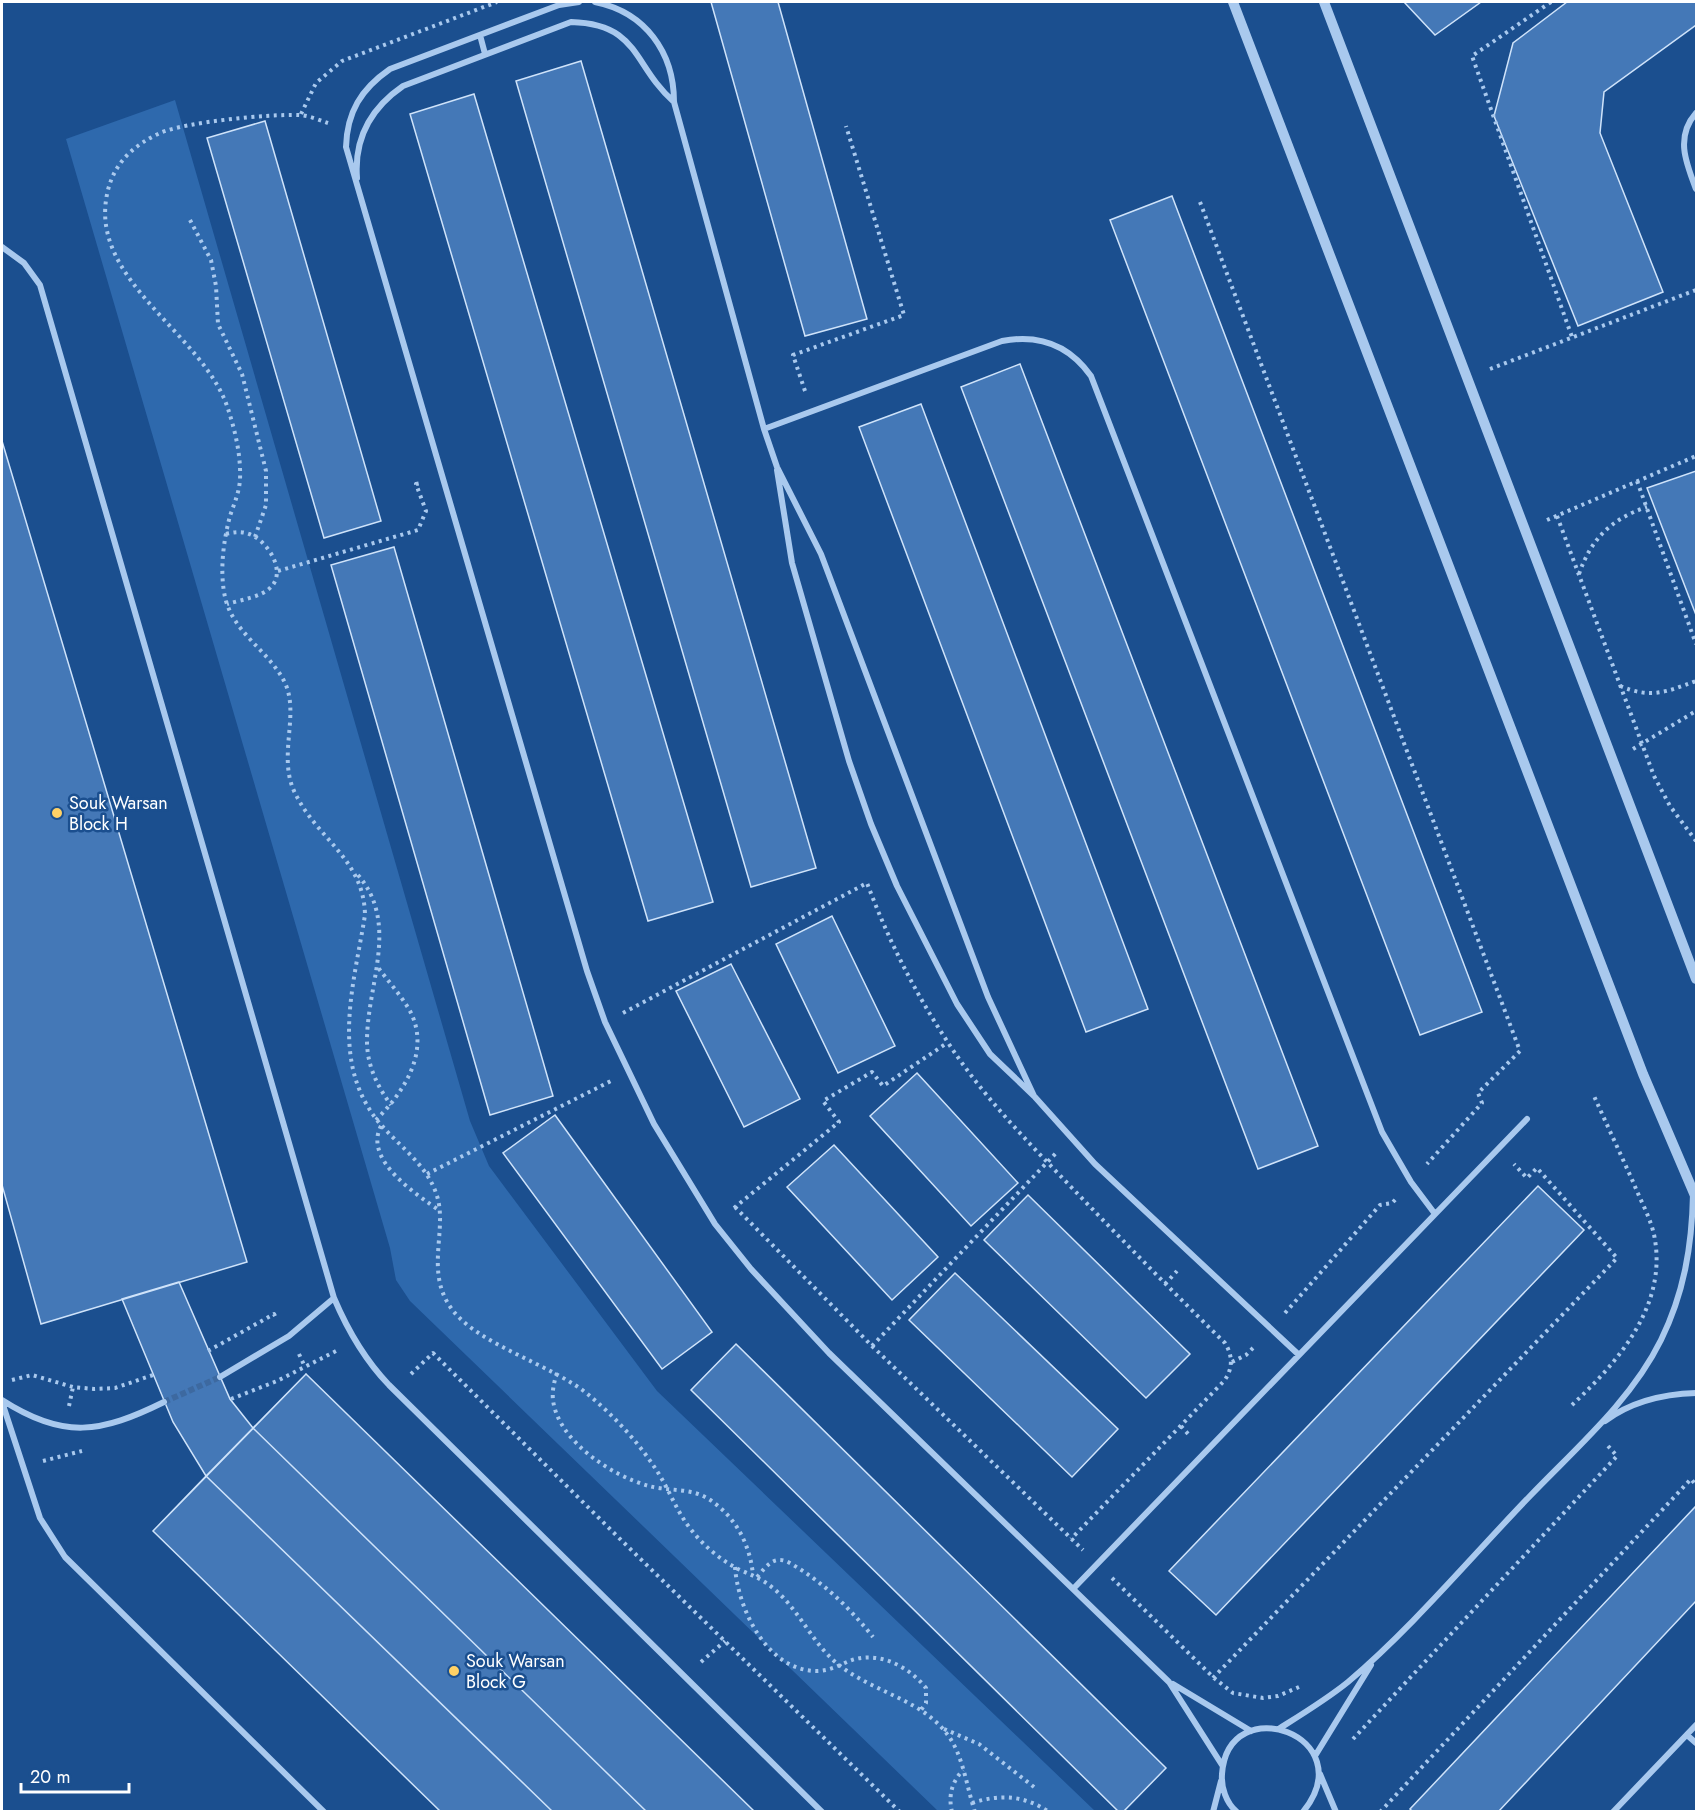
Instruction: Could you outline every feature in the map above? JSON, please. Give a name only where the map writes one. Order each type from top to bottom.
[{"type":"street","points":[[579,2],[559,5],[390,69],[374,80],[352,110],[346,128],[346,147],[583,959],[605,1022],[627,1073],[677,1165],[715,1224],[751,1269],[829,1353],[1169,1682],[1222,1766]]},
{"type":"street","points":[[595,2],[612,5],[646,26],[666,56],[672,71],[674,102],[764,429],[777,466],[821,554],[988,997],[1034,1095]]},
{"type":"street","points":[[1213,1812],[1221,1781],[1222,1766],[1233,1745],[1251,1731],[1280,1728],[1318,1704],[1377,1656],[1622,1399],[1645,1368],[1676,1305],[1687,1268],[1695,1194],[1643,1074],[1233,2]]},
{"type":"street","points":[[1324,2],[1696,979]]},
{"type":"street","points":[[357,183],[356,164],[363,134],[377,108],[389,96],[403,86],[571,22],[591,22],[621,36],[640,57],[654,82],[674,102]]},
{"type":"street","points":[[480,35],[485,54]]},
{"type":"street","points":[[1696,113],[1686,130],[1683,145],[1684,159],[1696,189]]},
{"type":"street","points":[[2,247],[24,263],[40,285],[334,1298],[354,1341],[389,1384],[822,1812]]},
{"type":"street","points":[[764,429],[1002,340],[1019,337],[1053,343],[1081,362],[1091,376],[1382,1132],[1410,1182],[1435,1214]]},
{"type":"street","points":[[777,466],[780,499],[792,563],[849,761],[871,824],[919,932],[972,1030],[990,1054],[1034,1095],[1070,1138],[1299,1355]]},
{"type":"street","points":[[1074,1588],[1527,1119]]},
{"type":"street","points":[[220,1377],[289,1336],[334,1298]]},
{"type":"street","points":[[1593,1430],[1613,1415],[1634,1405],[1656,1398],[1696,1393]]},
{"type":"street","points":[[2,1401],[42,1422],[86,1428],[128,1420],[164,1402]]},
{"type":"street","points":[[2,1401],[40,1518],[65,1557],[324,1812]]},
{"type":"street","points":[[1315,1756],[1377,1656]]},
{"type":"street","points":[[1169,1682],[1251,1731]]},
{"type":"street","points":[[1613,1812],[1696,1725]]},
{"type":"street","points":[[1280,1728],[1295,1734],[1307,1744],[1315,1756],[1336,1812]]},
{"type":"street","points":[[1688,1735],[1696,1743]]},
{"type":"street","points":[[1303,1812],[1315,1794],[1319,1771]]},
{"type":"street","points":[[1221,1781],[1225,1796],[1237,1812]]},
{"type":"path","points":[[1551,2],[1472,56],[1572,337]]},
{"type":"path","points":[[346,128],[301,114],[178,127],[132,150],[119,162],[111,180],[105,218],[108,237],[115,255],[131,281],[210,374],[229,411],[240,466],[240,483],[226,534],[223,587],[227,604],[239,626],[280,674],[288,690],[286,755],[294,792],[303,808],[366,883],[379,915],[376,966],[368,1026],[368,1049],[372,1072],[391,1105]]},
{"type":"path","points":[[812,411],[793,355],[904,315],[846,126]]},
{"type":"path","points":[[1071,1539],[1224,1381],[1232,1362],[1245,1355],[1271,1329],[1380,1205],[1392,1203],[1482,1103],[1478,1093],[1521,1051],[1200,202]]},
{"type":"path","points":[[190,220],[211,260],[216,286],[218,324],[242,374],[266,471],[266,505],[255,537]]},
{"type":"path","points":[[1467,377],[1696,290]]},
{"type":"path","points":[[1524,529],[1696,456]]},
{"type":"path","points":[[278,571],[418,530],[426,511],[416,484],[442,478]]},
{"type":"path","points":[[1638,481],[1696,644]]},
{"type":"path","points":[[1579,575],[1585,556],[1596,538],[1610,524],[1647,507]]},
{"type":"path","points":[[1557,516],[1642,744],[1670,806],[1696,841]]},
{"type":"path","points":[[226,534],[237,532],[255,537],[276,563],[278,571],[272,587],[227,604]]},
{"type":"path","points":[[1620,686],[1636,693],[1653,694],[1696,681]]},
{"type":"path","points":[[1612,761],[1696,711]]},
{"type":"path","points":[[354,869],[364,899],[365,915],[347,1035],[350,1061],[356,1085],[376,1120],[415,1158],[427,1174],[441,1211],[437,1253],[442,1290],[449,1306],[473,1329],[557,1373],[590,1396],[618,1422],[643,1451],[691,1530],[704,1544],[735,1567],[755,1576],[784,1598],[817,1642],[840,1666],[867,1685],[921,1710],[943,1729],[956,1748],[975,1812]]},
{"type":"path","points":[[605,1022],[867,883],[886,934],[947,1042],[1011,1125],[1225,1343],[1232,1362]]},
{"type":"path","points":[[376,966],[409,1011],[416,1027],[418,1044],[403,1089],[376,1120]]},
{"type":"path","points":[[715,1224],[839,1122],[823,1101],[872,1072],[884,1086],[947,1042]]},
{"type":"path","points":[[427,1174],[627,1073]]},
{"type":"path","points":[[1572,1405],[1595,1383],[1630,1340],[1651,1298],[1656,1277],[1657,1255],[1650,1222],[1594,1096]]},
{"type":"path","points":[[381,1126],[376,1140],[380,1155],[406,1185],[441,1211]]},
{"type":"path","points":[[872,1346],[1070,1138]]},
{"type":"path","points":[[1195,1698],[1617,1258],[1537,1168],[1527,1178],[1499,1147]]},
{"type":"path","points":[[735,1207],[872,1346],[1214,1678],[1233,1693],[1247,1697],[1278,1696],[1301,1686],[1318,1704]]},
{"type":"path","points":[[230,1399],[277,1381],[354,1341]]},
{"type":"path","points":[[406,1370],[413,1375],[434,1353],[900,1812]]},
{"type":"path","points":[[557,1373],[552,1399],[562,1425],[572,1437],[611,1468],[646,1485],[694,1493],[707,1498],[729,1517],[746,1543],[755,1576]]},
{"type":"path","points":[[2,1383],[32,1374],[73,1387],[115,1388],[153,1375]]},
{"type":"path","points":[[1335,1721],[1353,1740],[1617,1456],[1605,1443]]},
{"type":"path","points":[[1380,1812],[1690,1479],[1696,1485]]},
{"type":"path","points":[[755,1576],[771,1562],[782,1559],[788,1562],[827,1588],[852,1611],[873,1637]]},
{"type":"path","points":[[735,1567],[736,1587],[742,1606],[766,1644],[792,1664],[817,1671],[866,1657],[882,1658],[898,1665],[926,1688],[928,1695],[921,1710]]},
{"type":"path","points":[[685,1676],[725,1641]]},
{"type":"path","points":[[943,1729],[978,1744],[1034,1787]]},
{"type":"path","points":[[952,1812],[950,1797],[952,1787],[964,1769]]},
{"type":"path","points":[[972,1803],[1007,1796],[1026,1800],[1049,1812]]},
{"type":"shaded area","points":[[175,100],[470,1121],[489,1166],[657,1391],[1095,1811],[938,1811],[410,1301],[396,1280],[390,1248],[66,139]]},
{"type":"building","points":[[711,2],[778,2],[867,319],[805,336]]},
{"type":"building","points":[[1404,2],[1481,2],[1435,35]]},
{"type":"building","points":[[1567,2],[1696,2],[1696,25],[1604,92],[1600,133],[1663,292],[1578,326],[1494,116],[1513,43]]},
{"type":"building","points":[[581,61],[816,868],[751,887],[516,81]]},
{"type":"building","points":[[474,94],[713,902],[648,921],[410,114]]},
{"type":"building","points":[[265,121],[381,521],[324,538],[207,138]]},
{"type":"building","points":[[1172,196],[1482,1012],[1420,1035],[1110,220]]},
{"type":"building","points":[[1020,364],[1318,1146],[1258,1169],[961,387]]},
{"type":"building","points":[[921,404],[1148,1009],[1086,1032],[859,427]]},
{"type":"building","name":"Souk Warsan Block H","points":[[2,441],[247,1262],[41,1324],[2,1185]]},
{"type":"building","points":[[1696,471],[1696,615],[1647,488]]},
{"type":"building","points":[[394,547],[553,1096],[490,1115],[331,565]]},
{"type":"building","points":[[832,916],[895,1046],[838,1073],[776,944]]},
{"type":"building","points":[[731,964],[800,1099],[744,1127],[676,991]]},
{"type":"building","points":[[917,1073],[1018,1183],[971,1226],[870,1116]]},
{"type":"building","points":[[555,1115],[712,1332],[662,1369],[503,1153]]},
{"type":"building","points":[[834,1145],[938,1257],[892,1300],[787,1187]]},
{"type":"building","points":[[1538,1186],[1584,1230],[1216,1615],[1169,1571]]},
{"type":"building","points":[[1028,1195],[1190,1354],[1146,1398],[984,1240]]},
{"type":"building","points":[[955,1273],[1118,1429],[1072,1477],[909,1320]]},
{"type":"building","points":[[179,1282],[230,1399],[253,1428],[206,1476],[173,1422],[122,1299]]},
{"type":"building","points":[[736,1344],[1166,1768],[1123,1812],[1119,1812],[691,1390]]},
{"type":"building","name":"Souk Warsan Block G","points":[[306,1374],[755,1812],[441,1812],[153,1531]]},
{"type":"building","points":[[306,1374],[755,1812],[647,1812],[253,1428]]},
{"type":"building","points":[[206,1476],[553,1812],[441,1812],[153,1531]]},
{"type":"building","points":[[1696,1506],[1696,1601],[1498,1812],[1413,1812],[1410,1809]]},
{"type":"tunnel","points":[[164,1402],[220,1377]]},
{"type":"place","name":"Souk Warsan Block H","points":[[57,813]]},
{"type":"place","name":"Souk Warsan Block G","points":[[454,1671]]}]
